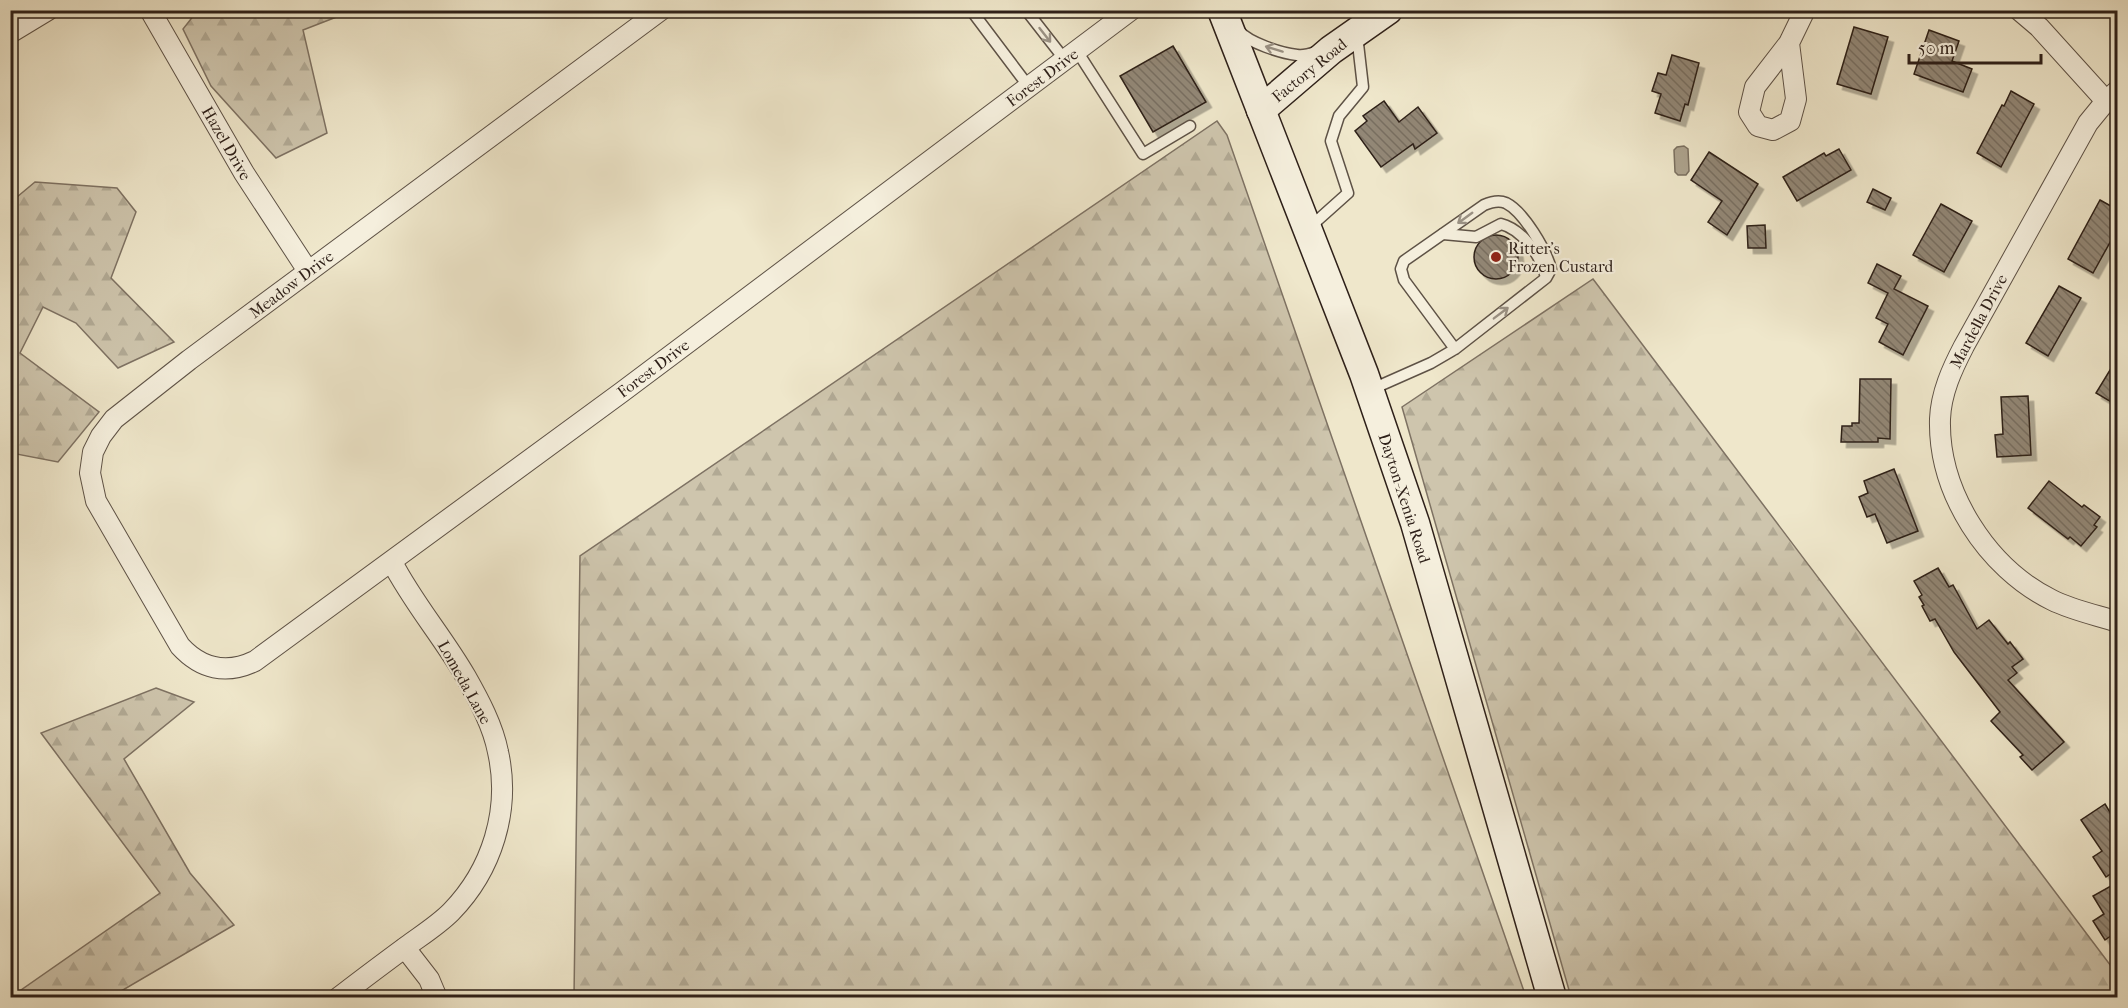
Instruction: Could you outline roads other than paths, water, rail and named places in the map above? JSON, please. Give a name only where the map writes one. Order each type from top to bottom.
[{"type":"main road","name":"Dayton-Xenia Road","points":[[1222,10],[1370,390],[1418,534],[1552,998]]},
{"type":"main road","name":"Factory Road","points":[[1261,110],[1331,50],[1388,10]]},
{"type":"street","points":[[10,33],[48,10]]},
{"type":"street","name":"Hazel Drive","points":[[150,10],[244,173],[308,271]]},
{"type":"street","name":"Meadow Drive","points":[[171,630],[96,501],[90,473],[93,452],[101,436],[124,410],[661,10]]},
{"type":"street","name":"Forest Drive","points":[[171,630],[186,653],[204,665],[224,669],[245,666],[255,661],[392,562],[1131,10]]},
{"type":"street","points":[[1789,43],[1805,10]]},
{"type":"street","points":[[2019,10],[2112,95]]},
{"type":"street","name":"Mardella Drive","points":[[2112,95],[2088,123],[1953,366],[1943,395],[1940,440],[1946,470],[1955,494],[1972,526],[1994,555],[2023,582],[2054,601],[2118,622]]},
{"type":"street","name":"Lomeda Lane","points":[[338,998],[405,948],[465,897],[490,853],[498,831],[502,785],[499,753],[489,723],[466,677],[413,601],[392,562]]},
{"type":"street","points":[[405,948],[429,979],[437,998]]},
{"type":"lane","points":[[971,10],[1029,87]]},
{"type":"lane","points":[[1026,10],[1071,56],[1143,154],[1190,126]]},
{"type":"lane","points":[[1222,10],[1243,35],[1269,48],[1299,55],[1331,50]]},
{"type":"lane","points":[[1307,229],[1348,193],[1331,141],[1339,116],[1363,87],[1357,33]]},
{"type":"lane","points":[[1370,390],[1431,363],[1455,349],[1546,278],[1551,269],[1547,255],[1517,211],[1504,202],[1484,205],[1404,261],[1401,269],[1404,280],[1455,349]]},
{"type":"lane","points":[[1443,234],[1476,237],[1501,224],[1513,227],[1542,264],[1546,278]]},
{"type":"place","name":"Ritter's Frozen Custard","points":[[1496,257]]}]
